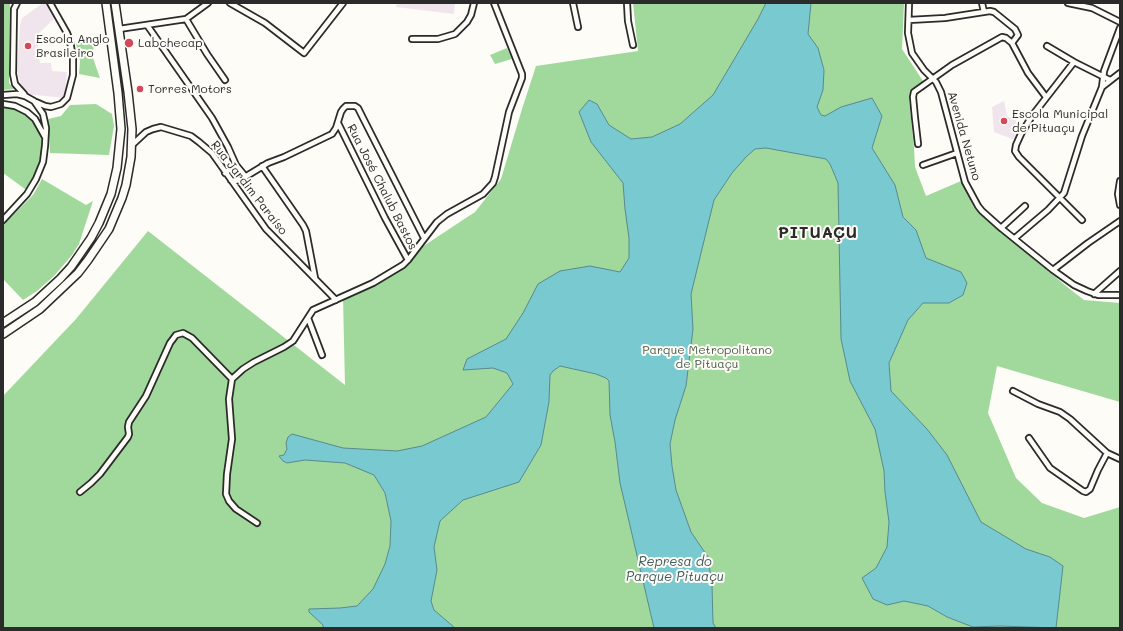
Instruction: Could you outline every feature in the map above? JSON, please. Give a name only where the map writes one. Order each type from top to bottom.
[{"type":"main road","points":[[3,323],[35,302],[71,267],[91,238],[111,194],[117,168],[121,129],[118,91],[106,3]]},
{"type":"main road","points":[[3,334],[40,308],[78,273],[99,245],[122,198],[129,171],[132,145],[128,92],[115,3]]},
{"type":"street","points":[[15,3],[13,74],[17,88],[25,96],[50,107],[61,104],[67,98],[73,76],[73,58],[70,41],[63,24],[50,3]]},
{"type":"street","points":[[119,29],[186,19],[208,3]]},
{"type":"street","points":[[230,3],[265,23],[304,53],[343,3]]},
{"type":"street","points":[[412,39],[438,39],[455,34],[467,22],[471,15],[474,3]]},
{"type":"street","points":[[257,523],[236,509],[229,501],[226,494],[226,479],[232,439],[229,400],[232,379],[243,368],[293,341],[313,310],[382,278],[408,260],[433,226],[441,218],[483,194],[493,183],[508,112],[522,78],[522,74],[494,3]]},
{"type":"street","points":[[573,3],[578,26]]},
{"type":"street","points":[[627,3],[628,21],[633,45]]},
{"type":"street","name":"Avenida Netuno","points":[[909,3],[909,42],[912,53],[939,87],[944,97],[965,182],[973,200],[982,211],[1001,228],[1074,285],[1094,294],[1103,296],[1120,295]]},
{"type":"street","points":[[982,3],[984,12]]},
{"type":"street","points":[[1068,3],[1092,8],[1120,22]]},
{"type":"street","points":[[909,20],[945,18],[990,11],[994,12],[1015,29],[1018,35],[1012,44]]},
{"type":"street","points":[[186,19],[225,80]]},
{"type":"street","points":[[146,25],[212,118],[228,146],[236,165],[245,176]]},
{"type":"street","points":[[1015,238],[1061,198],[1066,190],[1070,171],[1082,136],[1102,87],[1102,76],[1120,28]]},
{"type":"street","points":[[918,144],[914,118],[914,94],[916,89],[952,65],[1002,37],[1006,38],[1012,44],[1028,73],[1046,97]]},
{"type":"street","points":[[1047,46],[1074,62],[1110,80]]},
{"type":"street","points":[[1074,62],[1046,97],[1021,134],[1015,151],[1018,157],[1082,220]]},
{"type":"street","points":[[1102,87],[1120,73]]},
{"type":"street","points":[[25,96],[12,93],[5,95],[6,104],[21,108],[35,119],[45,138]]},
{"type":"street","points":[[3,220],[27,194],[36,179],[43,162],[46,128],[43,114],[34,101]]},
{"type":"street","points":[[231,180],[237,181],[262,166],[332,134],[335,132],[340,112],[346,106],[351,105],[358,108],[424,238]]},
{"type":"street","points":[[35,119],[40,118],[43,114]]},
{"type":"street","name":"Rua José Chalub Bastos","points":[[338,123],[385,218],[408,260]]},
{"type":"street","name":"Rua Jardim Paraíso","points":[[132,145],[141,136],[153,129],[161,127],[191,136],[206,147],[266,229],[336,300]]},
{"type":"street","points":[[923,165],[957,153]]},
{"type":"street","points":[[225,173],[236,165]]},
{"type":"street","points":[[262,166],[306,231],[316,279]]},
{"type":"street","points":[[1120,181],[1118,194],[1120,205]]},
{"type":"street","points":[[1001,228],[1025,206]]},
{"type":"street","points":[[1053,270],[1083,246],[1120,221]]},
{"type":"street","points":[[1094,294],[1120,271]]},
{"type":"street","points":[[308,318],[322,355]]},
{"type":"street","points":[[80,492],[98,476],[128,437],[129,422],[146,396],[170,343],[176,335],[183,333],[192,338],[232,379]]},
{"type":"street","points":[[1013,391],[1038,404],[1065,415],[1107,453],[1120,459]]},
{"type":"street","points":[[1029,438],[1050,468],[1086,492],[1090,489],[1107,453]]},
{"type":"shaded area","name":"Escola Anglo Brasileiro","points":[[43,3],[46,3],[54,19],[37,35],[40,63],[51,63],[52,71],[67,72],[65,98],[25,94],[17,71],[20,25],[22,18]]},
{"type":"shaded area","points":[[397,3],[455,3],[454,14],[396,7]]},
{"type":"shaded area","name":"Escola Municipal de Pituaçu","points":[[1004,101],[1007,116],[1024,125],[1015,140],[994,132],[992,107]]},
{"type":"green space","points":[[3,3],[10,3],[9,83],[14,89],[3,90]]},
{"type":"green space","name":"Parque Metropolitano de Pituaçu","points":[[633,3],[904,3],[902,49],[925,84],[913,90],[909,98],[915,167],[926,196],[961,181],[974,208],[1084,300],[1120,303],[1120,402],[997,366],[988,413],[1016,478],[1042,503],[1084,518],[1120,507],[1120,628],[3,628],[3,396],[76,319],[148,231],[345,385],[343,298],[384,279],[403,267],[419,249],[475,212],[501,179],[536,66],[638,51]]},
{"type":"green space","points":[[96,39],[92,55],[100,78],[79,74],[80,61],[76,44]]},
{"type":"green space","points":[[507,48],[512,59],[495,64],[490,55]]},
{"type":"green space","points":[[96,104],[112,114],[114,126],[109,155],[50,153],[48,119],[61,116],[70,105]]},
{"type":"green space","points":[[3,105],[22,110],[31,118],[39,129],[45,159],[32,187],[25,189],[3,173]]},
{"type":"green space","points":[[42,179],[86,205],[93,201],[79,244],[72,255],[54,276],[37,291],[23,300],[3,279],[3,225],[33,195]]},
{"type":"water","name":"Represa do Parque Pituaçu","points":[[766,3],[811,3],[808,34],[818,48],[824,70],[823,90],[817,107],[821,115],[825,116],[841,107],[872,98],[882,116],[872,148],[895,185],[903,217],[916,230],[926,258],[961,272],[967,283],[963,295],[949,303],[923,303],[908,320],[889,363],[891,391],[927,429],[947,455],[981,522],[1026,549],[1050,557],[1063,566],[1056,628],[1000,626],[973,627],[947,617],[928,606],[904,601],[887,605],[873,599],[862,578],[876,568],[887,547],[889,522],[884,471],[875,429],[850,381],[841,339],[838,183],[830,164],[826,159],[766,148],[755,149],[746,157],[732,173],[714,200],[691,294],[693,329],[686,386],[675,420],[670,444],[676,490],[691,532],[708,557],[712,585],[713,623],[716,628],[654,628],[620,483],[610,415],[609,381],[606,378],[596,374],[560,366],[550,375],[549,402],[541,445],[519,482],[463,500],[440,521],[434,547],[437,570],[431,601],[434,610],[455,628],[323,628],[323,625],[309,612],[309,609],[357,606],[373,589],[385,564],[390,546],[391,521],[385,493],[374,475],[345,463],[305,460],[287,463],[279,456],[284,455],[287,449],[286,443],[288,437],[292,434],[343,448],[397,451],[422,446],[486,417],[513,384],[507,373],[493,368],[463,370],[467,359],[506,339],[523,313],[538,284],[560,271],[590,266],[620,272],[629,258],[629,238],[623,183],[591,142],[579,112],[589,100],[597,104],[609,125],[631,139],[652,137],[680,124],[713,95]]},
{"type":"place","name":"Labchecap","points":[[129,43]]},
{"type":"place","name":"Escola Anglo Brasileiro","points":[[28,46]]},
{"type":"place","name":"Torres Motors","points":[[140,89]]},
{"type":"place","name":"Escola Municipal de Pituaçu","points":[[1004,121]]},
{"type":"district","name":"PITUAÇU","points":[[818,233]]}]
